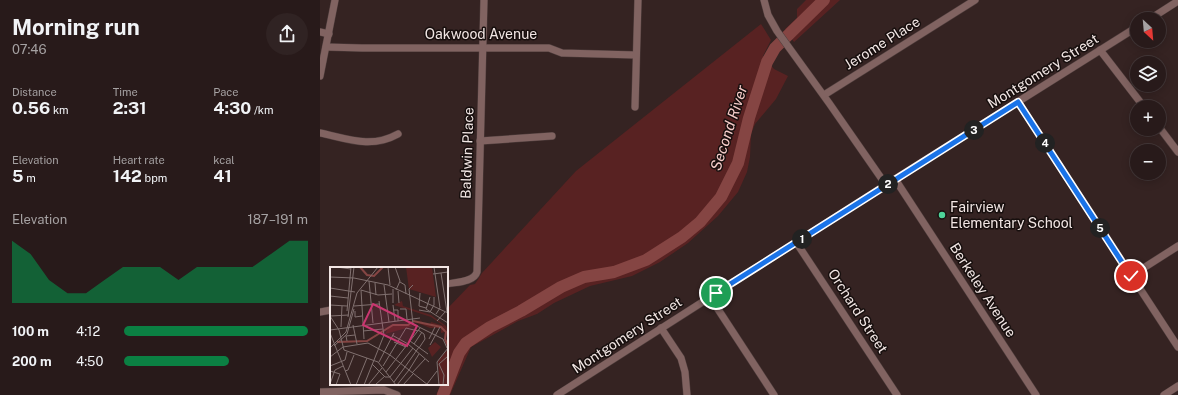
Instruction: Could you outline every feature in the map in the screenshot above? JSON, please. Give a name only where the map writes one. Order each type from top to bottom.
[{"type":"street","points":[[320,76],[335,0]]},
{"type":"street","name":"Baldwin Place","points":[[448,284],[470,279],[476,275],[477,272],[484,0]]},
{"type":"street","points":[[635,106],[638,0]]},
{"type":"street","points":[[764,0],[768,14],[777,32],[824,95],[886,185]]},
{"type":"street","name":"Jerome Place","points":[[824,95],[975,0]]},
{"type":"street","points":[[1161,12],[1178,1]]},
{"type":"street","name":"Montgomery Street","points":[[557,395],[895,179],[1130,31]]},
{"type":"street","points":[[320,32],[329,34]]},
{"type":"street","name":"Oakwood Avenue","points":[[326,47],[549,48],[562,53],[636,55]]},
{"type":"street","points":[[1100,50],[1139,100]]},
{"type":"street","points":[[1018,102],[1178,347]]},
{"type":"street","points":[[320,133],[366,142],[384,141],[398,134]]},
{"type":"street","points":[[480,142],[552,136]]},
{"type":"street","points":[[1166,136],[1178,151]]},
{"type":"street","name":"Berkeley Avenue","points":[[895,179],[1036,395]]},
{"type":"street","name":"Orchard Street","points":[[796,242],[897,395]]},
{"type":"street","points":[[1131,276],[1178,246]]},
{"type":"street","points":[[710,297],[774,395]]},
{"type":"street","points":[[320,312],[330,310]]},
{"type":"street","points":[[661,328],[681,358],[685,372],[687,395]]},
{"type":"street","points":[[1164,395],[1178,386]]},
{"type":"street","points":[[320,392],[384,390],[397,395]]},
{"type":"shaded area","points":[[806,0],[840,0],[794,42],[785,29],[797,18],[797,9]]},
{"type":"shaded area","points":[[761,24],[771,40],[763,56],[774,69],[788,76],[776,99],[755,124],[751,134],[750,157],[747,172],[738,192],[718,216],[688,243],[660,262],[632,276],[590,286],[554,303],[537,314],[518,321],[471,347],[450,395],[436,395],[441,385],[448,385],[448,308],[470,285],[475,284],[482,273],[576,171]]},
{"type":"waterway","name":"Second River","points":[[448,382],[459,353],[466,343],[490,327],[521,311],[561,287],[584,277],[614,272],[646,260],[682,237],[700,222],[721,197],[738,163],[749,118],[767,62],[775,48],[824,0]]},
{"type":"waterway","name":"Second River","points":[[443,395],[447,385]]},
{"type":"place","name":"Fairview Elementary School","points":[[942,215]]},
{"type":"route","points":[[716,293],[1018,102],[1131,276]]}]
